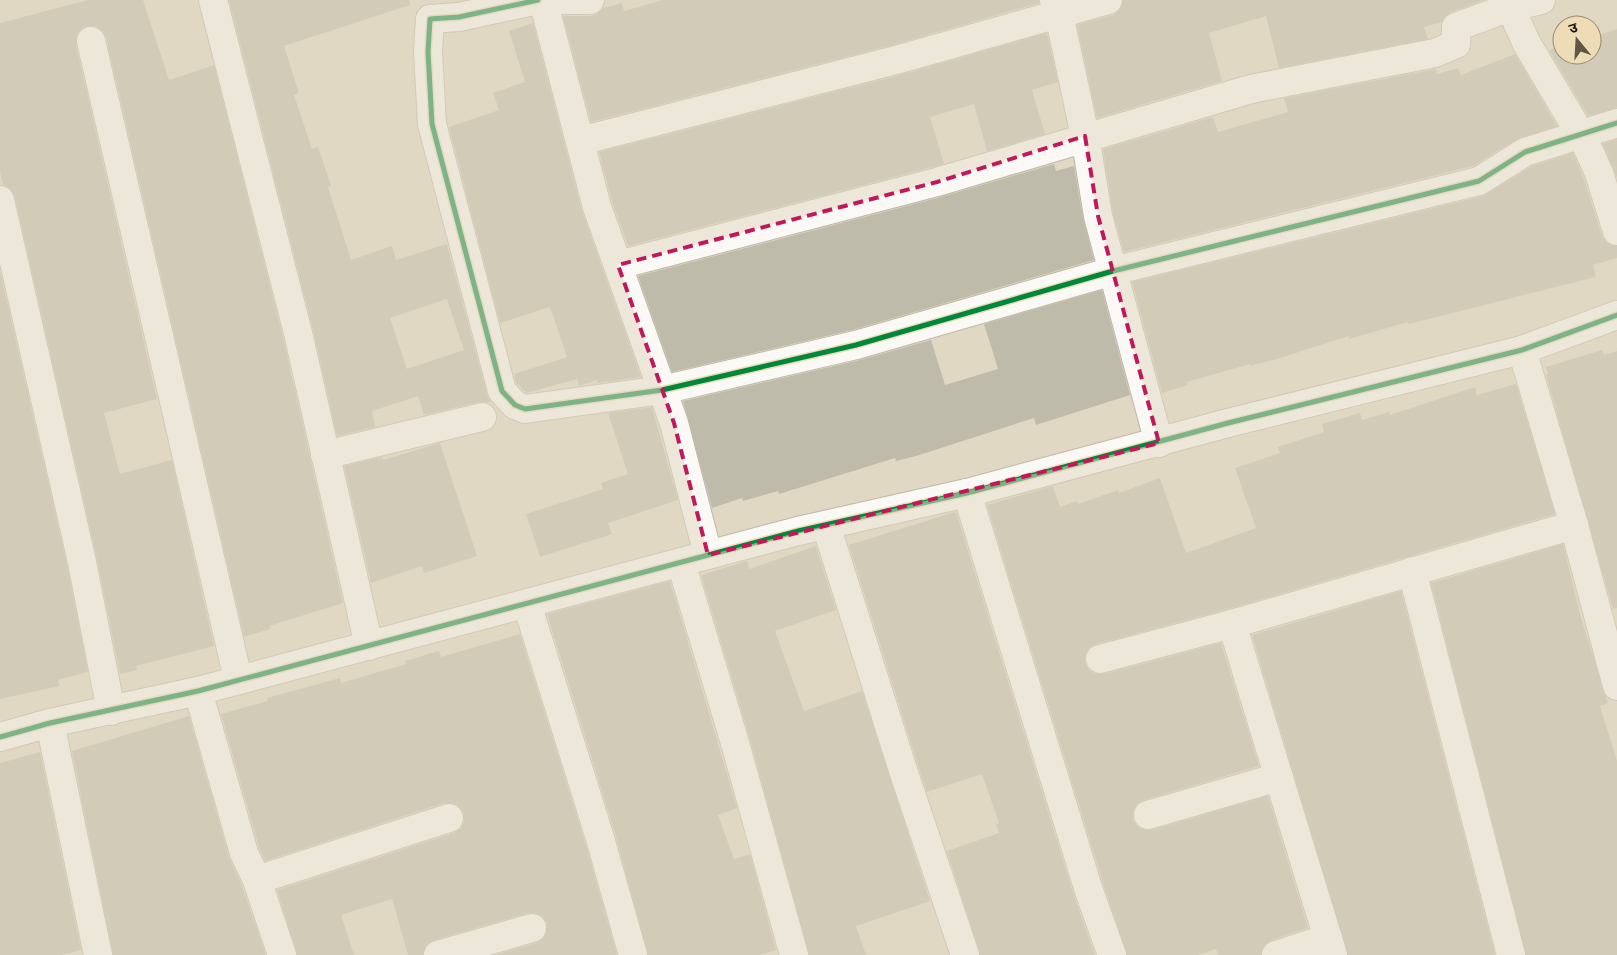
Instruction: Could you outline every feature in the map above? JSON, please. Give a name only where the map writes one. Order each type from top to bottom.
[{"type":"street","points":[[213,0],[298,332],[369,646]]},
{"type":"street","points":[[538,0],[459,17],[430,19],[428,52],[432,124],[502,391],[515,405],[525,408],[662,390],[856,345],[1113,271],[1479,181],[1525,152],[1579,133],[1617,123]]},
{"type":"street","points":[[543,0],[597,207],[674,423],[708,555]]},
{"type":"street","points":[[555,0],[590,0]]},
{"type":"street","points":[[580,141],[896,60],[1056,7],[1108,0]]},
{"type":"street","points":[[618,265],[937,182],[1085,136],[1251,89],[1435,53],[1456,44],[1456,27],[1509,4],[1541,0]]},
{"type":"street","points":[[1509,4],[1527,44],[1579,133],[1599,174],[1617,231]]},
{"type":"street","points":[[1056,7],[1085,136],[1098,216],[1159,443]]},
{"type":"street","points":[[91,42],[238,679]]},
{"type":"street","points":[[0,200],[82,562],[111,711]]},
{"type":"street","points":[[0,738],[50,723],[198,691],[708,555],[826,525],[967,493],[1522,350],[1617,315]]},
{"type":"street","points":[[1522,350],[1574,525],[1617,686]]},
{"type":"street","points":[[325,455],[482,417]]},
{"type":"street","points":[[967,493],[1089,891],[1112,955]]},
{"type":"street","points":[[826,525],[901,764],[965,955]]},
{"type":"street","points":[[1100,659],[1232,624],[1412,570],[1574,525]]},
{"type":"street","points":[[680,563],[735,743],[794,955]]},
{"type":"street","points":[[1412,570],[1511,955]]},
{"type":"street","points":[[527,604],[600,838],[633,955]]},
{"type":"street","points":[[1232,624],[1331,946],[1276,955]]},
{"type":"street","points":[[198,691],[244,853],[257,880],[282,955]]},
{"type":"street","points":[[50,723],[98,955]]},
{"type":"street","points":[[1148,815],[1279,777]]},
{"type":"street","points":[[257,880],[449,818]]},
{"type":"street","points":[[438,955],[532,928]]},
{"type":"highlighted area","points":[[1085,136],[1098,216],[1159,443],[708,555],[674,423],[618,265],[937,182]]},
{"type":"building","points":[[88,0],[143,0],[169,80],[214,65],[283,337],[343,603],[269,626],[270,629],[244,637],[106,37],[103,31],[96,26],[87,26],[80,30],[76,36],[76,45],[157,399],[104,413],[120,474],[172,460],[214,646],[136,666],[137,670],[120,674],[97,559],[15,197],[11,189],[3,185],[0,172],[0,23]]},
{"type":"building","points":[[229,0],[409,0],[410,5],[284,46],[299,93],[294,95],[312,149],[318,147],[331,186],[328,187],[351,260],[392,246],[396,260],[447,244],[487,395],[491,402],[478,402],[424,415],[418,396],[372,411],[375,427],[337,436],[313,329]],"holes":[[[447,299],[464,350],[407,369],[390,318]]]},
{"type":"building","points":[[663,0],[1039,0],[1039,3],[892,45],[591,122],[563,16],[590,16],[597,14],[603,8],[622,3],[624,11]]},
{"type":"building","points":[[1123,0],[1484,0],[1451,12],[1442,22],[1424,27],[1428,39],[1279,68],[1266,16],[1209,33],[1222,81],[1097,118],[1077,25],[1113,15],[1120,10]]},
{"type":"building","points":[[533,23],[582,211],[641,377],[598,383],[597,380],[579,386],[577,379],[527,393],[516,383],[514,374],[567,357],[550,307],[500,323],[449,127],[499,110],[493,93],[525,82],[509,31]]},
{"type":"building","points":[[1617,29],[1617,108],[1588,116],[1558,65],[1602,65],[1602,34]]},
{"type":"building","points":[[1047,33],[1058,82],[1032,90],[1045,134],[987,151],[974,104],[930,117],[944,164],[628,246],[612,202],[599,152],[900,75]]},
{"type":"building","points":[[1515,54],[1557,126],[1517,139],[1473,166],[1124,252],[1113,213],[1103,149],[1213,117],[1218,132],[1288,112],[1284,98],[1436,69],[1437,74],[1458,68],[1461,75]]},
{"type":"building","points":[[1617,139],[1617,178],[1603,144]]},
{"type":"building","points":[[1573,153],[1584,179],[1602,236],[1607,243],[1617,246],[1617,258],[1593,265],[1596,277],[1409,324],[1408,322],[1349,339],[1349,336],[1277,359],[1250,366],[1250,364],[1187,382],[1188,385],[1162,393],[1132,282],[1483,196],[1532,166]]},
{"type":"building","points":[[1054,164],[1056,171],[1074,166],[1083,218],[1094,260],[852,330],[672,372],[638,276],[941,197]]},
{"type":"building","points":[[0,271],[67,565],[88,672],[58,680],[60,686],[0,699]]},
{"type":"building","points":[[1102,290],[1130,395],[1036,425],[1034,418],[916,456],[896,461],[895,458],[779,494],[778,491],[743,501],[742,498],[712,508],[683,401],[860,360],[931,340],[945,385],[998,369],[984,324]]},
{"type":"building","points":[[1602,350],[1604,355],[1617,351],[1617,608],[1613,609],[1546,375],[1548,374],[1546,367]]},
{"type":"building","points":[[1516,384],[1555,514],[1228,609],[1096,644],[1089,648],[1085,655],[1085,663],[1089,670],[1095,674],[1104,674],[1221,643],[1259,766],[1144,800],[1137,804],[1133,811],[1133,820],[1138,827],[1144,830],[1152,830],[1268,796],[1308,928],[1271,940],[1264,945],[1261,955],[1218,955],[1216,949],[1198,955],[1127,955],[987,505],[1053,486],[1060,507],[1077,501],[1078,504],[1118,490],[1119,493],[1160,478],[1186,553],[1256,528],[1235,468],[1280,453],[1278,447],[1324,432],[1322,424],[1360,413],[1362,420],[1389,412],[1390,415],[1475,387],[1477,395]]},
{"type":"building","points":[[652,407],[678,500],[608,523],[612,534],[540,557],[526,514],[603,489],[601,483],[628,474],[608,413]]},
{"type":"building","points":[[440,443],[477,556],[424,573],[422,566],[371,583],[344,466],[382,457],[383,460]]},
{"type":"building","points":[[955,512],[1074,896],[1095,955],[980,955],[947,851],[999,833],[996,824],[999,823],[982,774],[927,792],[916,759],[849,545]]},
{"type":"building","points":[[1563,544],[1581,618],[1608,703],[1600,706],[1617,761],[1617,955],[1526,955],[1431,583]]},
{"type":"building","points":[[816,546],[836,610],[775,631],[804,711],[862,691],[930,901],[856,926],[866,955],[809,955],[750,739],[701,575],[747,561],[749,569]]},
{"type":"building","points":[[670,581],[737,808],[718,815],[734,859],[750,854],[776,950],[760,955],[648,955],[615,833],[547,614]]},
{"type":"building","points":[[1401,591],[1495,955],[1348,955],[1252,635]]},
{"type":"building","points":[[520,634],[585,842],[617,955],[495,955],[536,943],[544,938],[547,931],[547,923],[542,916],[528,913],[434,940],[426,945],[423,955],[408,955],[392,899],[341,915],[354,955],[297,955],[277,890],[454,833],[461,828],[464,822],[464,814],[459,806],[452,803],[444,803],[265,861],[259,847],[221,714],[268,701],[267,698],[340,678],[341,683],[406,664],[405,661],[439,651],[441,657]]},
{"type":"building","points":[[189,716],[229,857],[242,886],[266,955],[113,955],[72,751]]},
{"type":"building","points":[[40,752],[81,950],[62,955],[0,955],[0,763]]},
{"type":"cycle path","points":[[538,0],[459,17],[430,19],[428,52],[432,124],[502,391],[515,405],[525,409],[662,390],[856,345],[1113,271],[1479,181],[1525,152],[1617,123]]},
{"type":"cycle path","points":[[0,737],[50,723],[198,691],[798,531],[967,493],[1228,423],[1522,350],[1617,315]]}]
